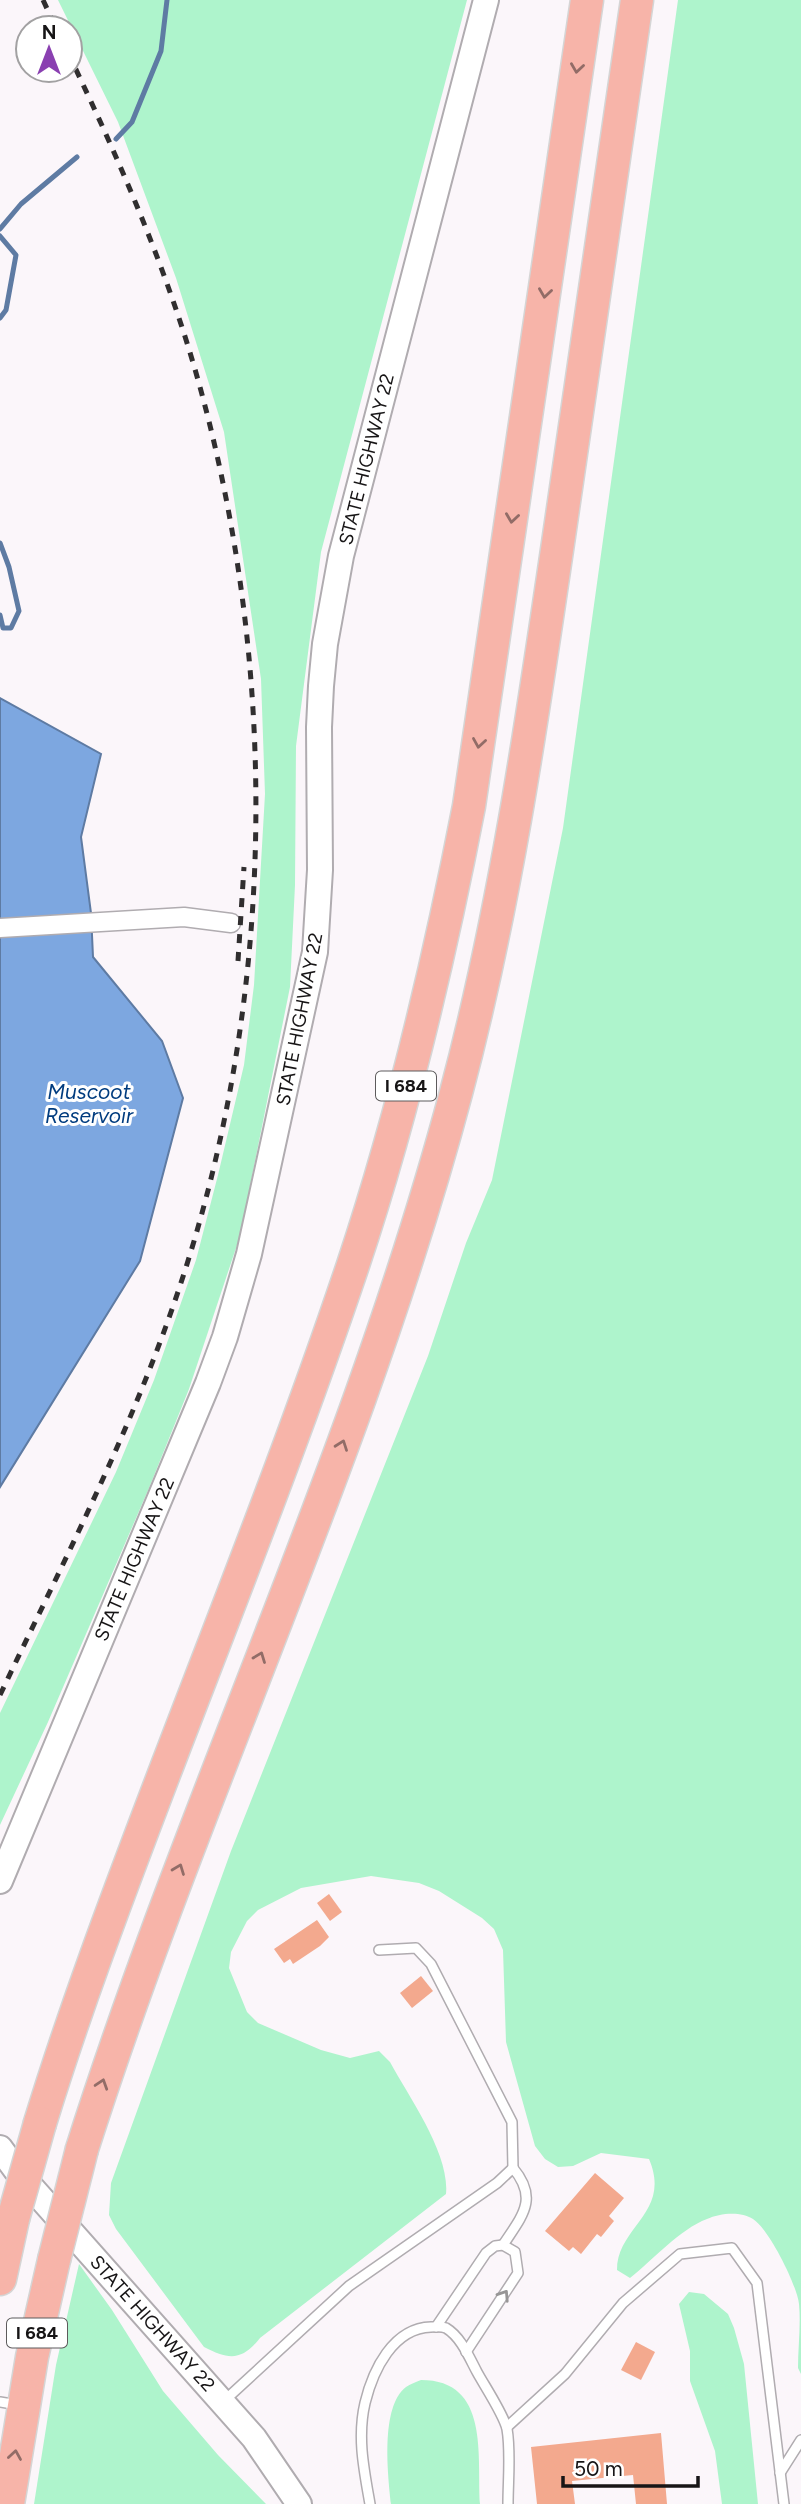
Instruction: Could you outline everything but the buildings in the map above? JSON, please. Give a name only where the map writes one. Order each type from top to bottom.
[{"type":"highway","name":"I 684","points":[[0,2279],[13,2219],[61,2055],[118,1896],[323,1353],[366,1223],[408,1079],[443,934],[469,806],[587,0]]},
{"type":"highway","name":"I 684","points":[[8,2504],[12,2404],[106,2071],[172,1888],[369,1370],[456,1094],[493,936],[527,751],[637,0]]},
{"type":"main road","name":"STATE HIGHWAY 22","points":[[0,1881],[208,1383],[225,1337],[249,1254],[315,952],[320,870],[318,727],[331,604],[352,509],[486,0]]},
{"type":"main road","name":"STATE HIGHWAY 22","points":[[0,2148],[16,2170],[254,2438],[299,2504]]},
{"type":"street","points":[[0,928],[184,917],[232,923]]},
{"type":"lane","points":[[379,1950],[416,1948],[431,1964],[512,2122],[513,2168],[523,2180],[527,2202],[524,2212],[503,2245]]},
{"type":"lane","points":[[223,2402],[349,2286],[497,2183],[513,2168]]},
{"type":"lane","points":[[436,2327],[486,2253],[495,2246],[503,2245],[515,2252],[518,2273],[466,2352]]},
{"type":"lane","points":[[507,2427],[565,2374],[623,2303],[680,2254],[732,2248],[757,2283],[784,2504]]},
{"type":"lane","points":[[370,2504],[361,2433],[365,2403],[374,2378],[386,2354],[402,2336],[422,2327],[443,2326],[455,2335],[466,2352],[507,2427],[508,2504]]},
{"type":"lane","points":[[780,2473],[801,2440]]},
{"type":"green space","points":[[58,0],[467,0],[321,552],[296,746],[295,885],[290,987],[240,1236],[189,1389],[149,1488],[48,1722],[0,1825],[0,1713],[116,1472],[154,1380],[196,1260],[218,1175],[244,1065],[254,985],[265,794],[261,679],[224,432],[176,278],[118,122],[84,53],[84,14],[65,14]]},
{"type":"green space","points":[[678,0],[801,0],[801,2374],[798,2368],[800,2320],[797,2295],[774,2245],[759,2225],[748,2216],[724,2214],[712,2217],[687,2230],[630,2278],[617,2270],[619,2255],[625,2242],[642,2218],[654,2193],[654,2177],[649,2159],[601,2153],[573,2166],[558,2167],[545,2159],[535,2146],[506,2042],[503,1950],[494,1929],[482,1918],[439,1891],[419,1883],[371,1876],[301,1888],[258,1910],[247,1921],[231,1952],[229,1968],[247,2012],[258,2023],[321,2050],[350,2058],[379,2051],[390,2062],[435,2144],[446,2178],[446,2194],[260,2338],[247,2351],[228,2356],[204,2347],[116,2229],[109,2215],[111,2183],[231,1851],[428,1356],[466,1243],[492,1180],[563,828]]},
{"type":"green space","points":[[79,2264],[112,2310],[163,2391],[218,2455],[266,2504],[34,2504],[56,2365]]},
{"type":"green space","points":[[689,2292],[704,2294],[728,2314],[734,2328],[744,2364],[758,2504],[722,2504],[715,2451],[690,2381],[690,2351],[679,2304]]},
{"type":"green space","points":[[421,2380],[443,2383],[459,2393],[469,2407],[478,2444],[480,2504],[391,2504],[388,2442],[392,2410],[406,2387]]},
{"type":"water","name":"Muscoot Reservoir","points":[[0,698],[101,754],[81,837],[91,913],[93,957],[162,1041],[183,1098],[140,1261],[0,1487]]},
{"type":"waterway","points":[[116,139],[132,122],[161,51],[167,0]]},
{"type":"waterway","points":[[0,229],[21,204],[77,157]]},
{"type":"waterway","points":[[0,236],[16,255],[6,310],[0,318]]},
{"type":"waterway","points":[[0,543],[9,567],[19,611],[11,628],[3,628],[0,615]]},
{"type":"railway","points":[[43,0],[50,14]]},
{"type":"railway","points":[[0,1695],[129,1420],[166,1326],[202,1215],[228,1100],[246,984],[255,867],[255,749],[246,632],[229,516],[204,402],[162,270],[83,84]]},
{"type":"railway","points":[[238,961],[244,867]]}]
